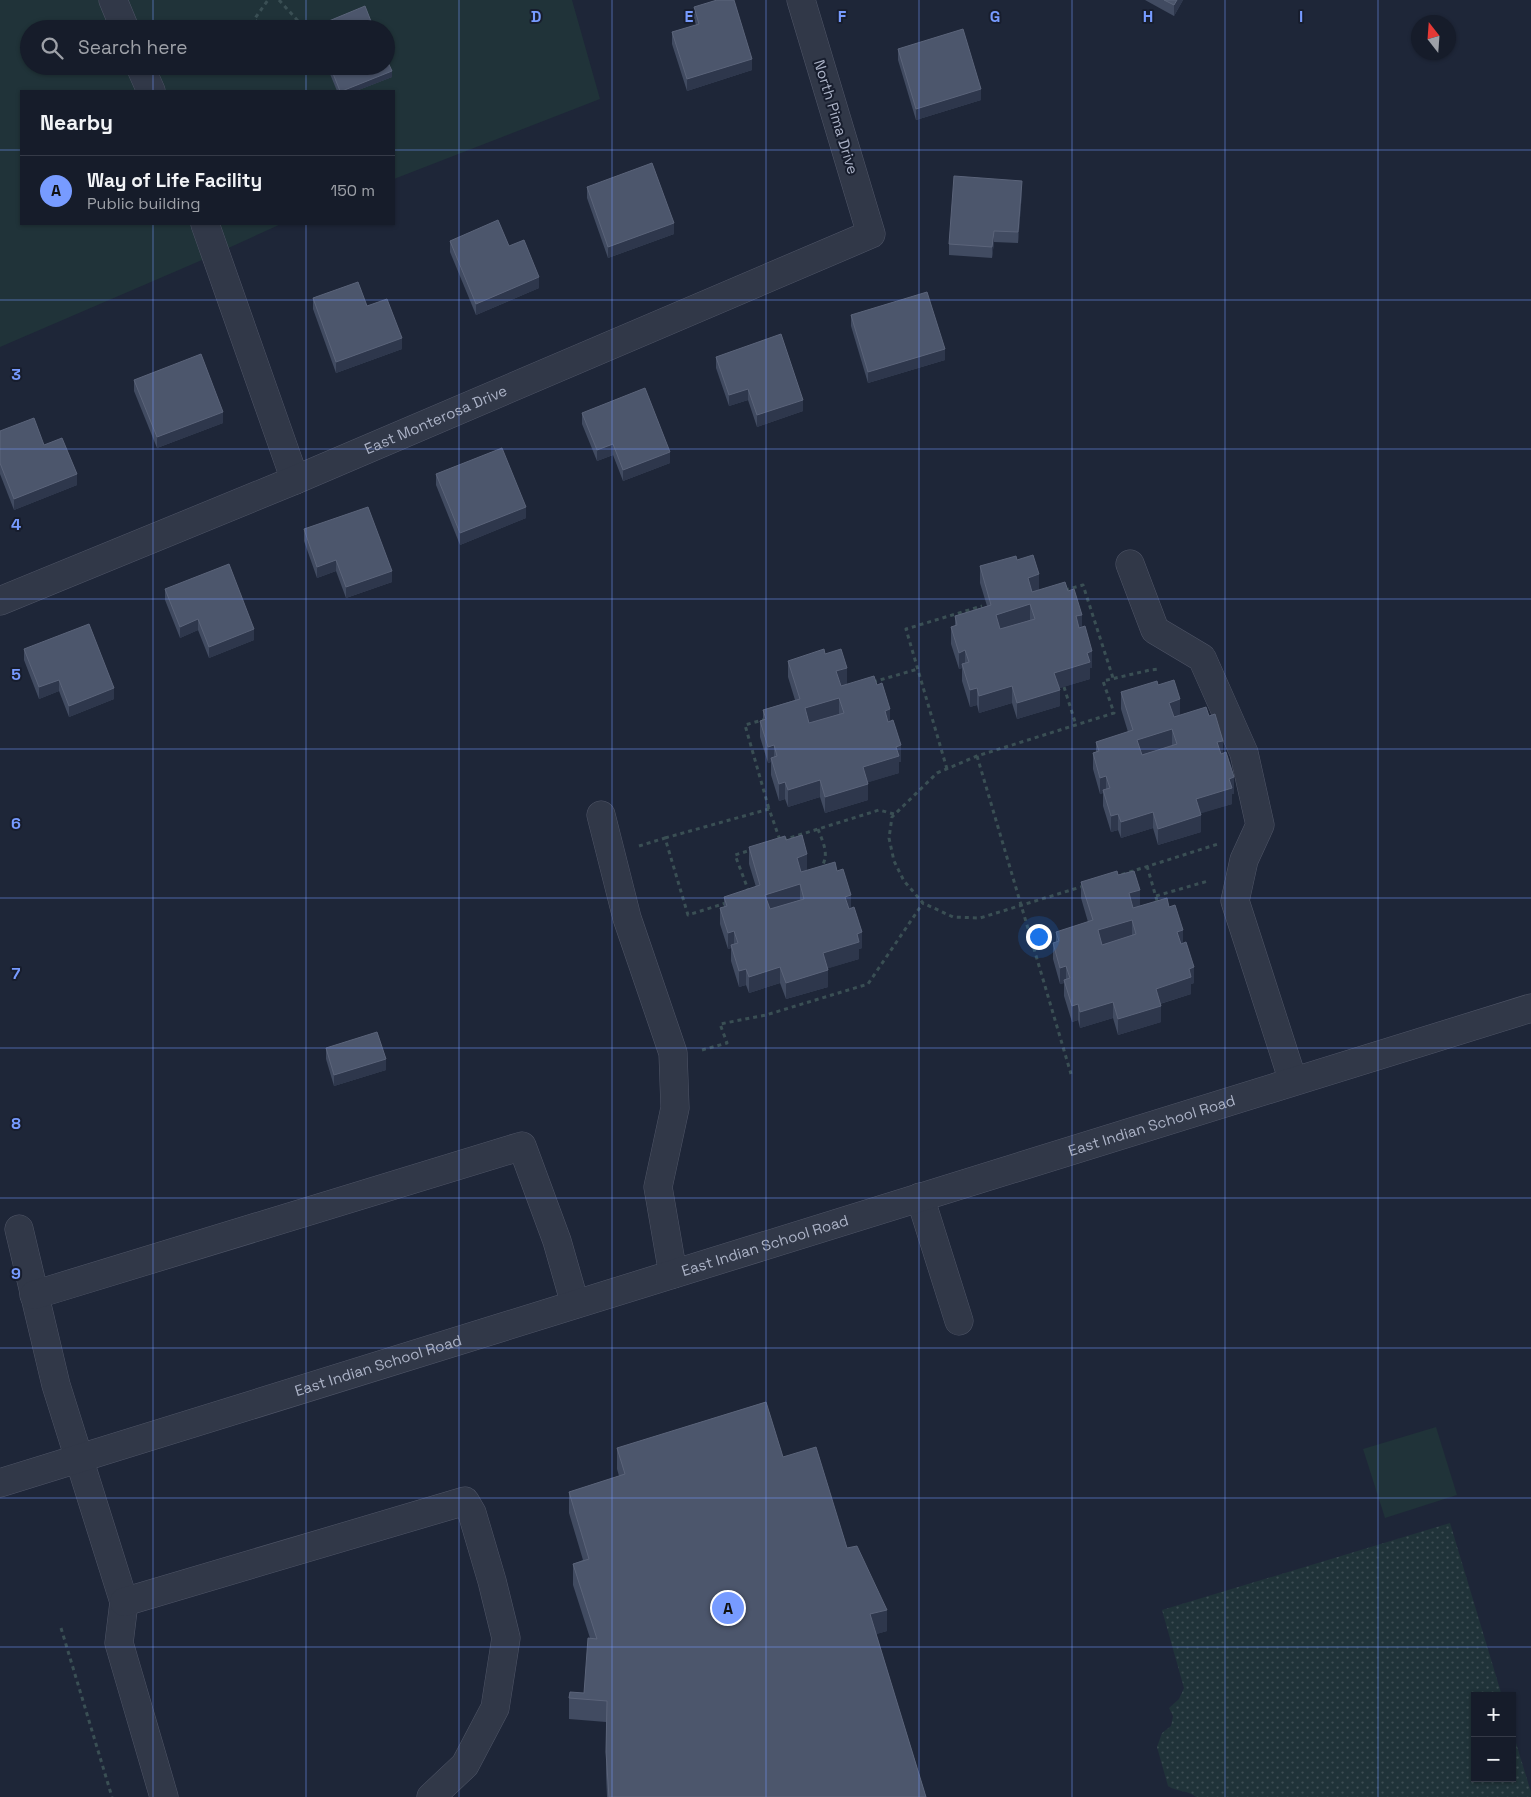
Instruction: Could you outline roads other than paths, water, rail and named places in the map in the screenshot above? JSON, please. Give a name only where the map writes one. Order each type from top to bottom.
[{"type":"street","points":[[113,0],[121,20]]},
{"type":"street","name":"North Pima Drive","points":[[801,0],[870,234]]},
{"type":"street","points":[[144,75],[151,90]]},
{"type":"street","points":[[205,225],[295,480]]},
{"type":"street","name":"East Monterosa Drive","points":[[0,601],[295,480],[870,234]]},
{"type":"street","points":[[1130,564],[1155,630],[1202,658],[1244,753],[1260,825],[1244,860],[1235,901],[1293,1081]]},
{"type":"street","points":[[601,815],[627,918],[673,1053],[675,1108],[658,1186],[673,1274]]},
{"type":"street","name":"East Indian School Road","points":[[0,1483],[1531,1008]]},
{"type":"street","points":[[34,1295],[522,1146],[557,1241],[575,1304]]},
{"type":"street","points":[[920,1197],[959,1320]]},
{"type":"street","points":[[19,1229],[56,1385],[124,1602],[119,1643],[164,1797]]},
{"type":"street","points":[[124,1602],[465,1501],[472,1513],[506,1638],[495,1708],[464,1765],[432,1797]]},
{"type":"place","name":"Way of Life Facility","points":[[728,1608]]}]
